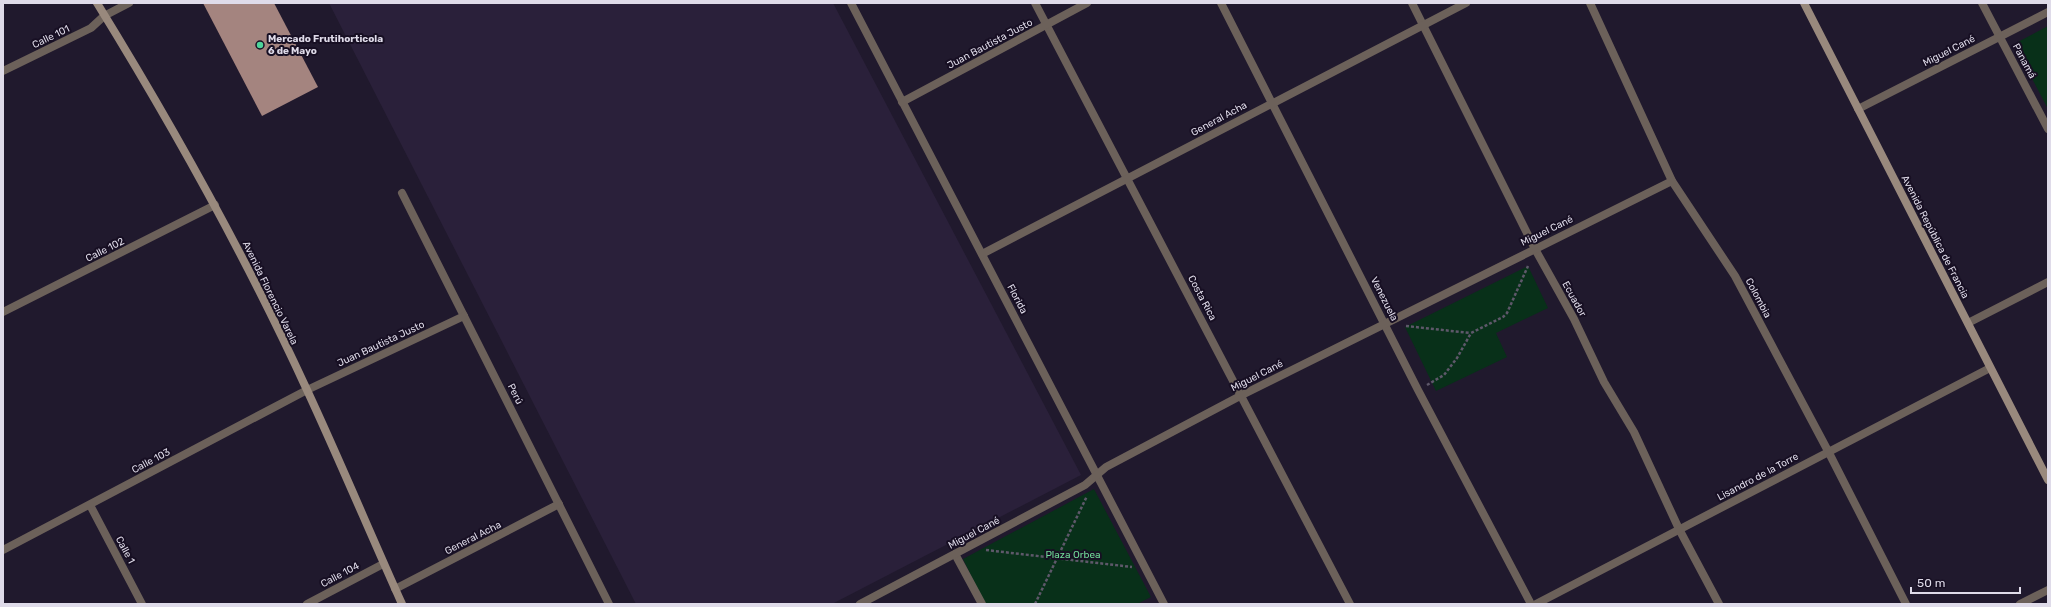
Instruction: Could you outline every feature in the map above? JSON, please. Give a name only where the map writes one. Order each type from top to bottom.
[{"type":"main road","name":"Avenida Florencio Varela","points":[[97,3],[215,205],[307,390],[402,604]]},
{"type":"main road","name":"Avenida República de Francia","points":[[1804,3],[2048,480]]},
{"type":"street","name":"Calle 101","points":[[3,72],[91,28],[104,16],[129,3]]},
{"type":"street","name":"Florida","points":[[851,3],[1098,474],[1164,604]]},
{"type":"street","name":"Costa Rica","points":[[1035,3],[1242,395],[1350,604]]},
{"type":"street","name":"Juan Bautista Justo","points":[[902,102],[1087,3]]},
{"type":"street","name":"Venezuela","points":[[1220,3],[1418,390],[1531,604]]},
{"type":"street","name":"Ecuador","points":[[1412,3],[1535,248],[1574,319],[1604,382],[1634,432],[1679,530],[1718,604]]},
{"type":"street","name":"General Acha","points":[[982,254],[1466,3]]},
{"type":"street","name":"Colombia","points":[[1590,3],[1672,180],[1735,276],[1828,451],[1906,604]]},
{"type":"street","name":"Panamá","points":[[1982,3],[2048,129]]},
{"type":"street","name":"Miguel Cané","points":[[1858,109],[2048,12]]},
{"type":"street","name":"Miguel Cané","points":[[860,604],[1085,485],[1106,467],[1242,395],[1672,180]]},
{"type":"street","name":"Perú","points":[[402,193],[610,604]]},
{"type":"street","name":"Calle 102","points":[[3,312],[215,205]]},
{"type":"street","points":[[1968,323],[2048,282]]},
{"type":"street","name":"Juan Bautista Justo","points":[[307,390],[464,316]]},
{"type":"street","name":"Lisandro de la Torre","points":[[1536,604],[1990,368]]},
{"type":"street","name":"Calle 103","points":[[3,550],[307,390]]},
{"type":"street","name":"General Acha","points":[[395,589],[559,504]]},
{"type":"street","name":"Calle 1","points":[[90,505],[142,604]]},
{"type":"street","points":[[955,554],[982,604]]},
{"type":"street","name":"Calle 104","points":[[307,604],[383,564]]},
{"type":"street","points":[[2020,604],[2048,590]]},
{"type":"path","points":[[1418,390],[1444,375],[1471,333],[1503,317],[1507,313],[1535,248]]},
{"type":"path","points":[[1385,323],[1471,333]]},
{"type":"path","points":[[1035,604],[1087,495]]},
{"type":"path","points":[[968,548],[1146,569]]},
{"type":"shaded area","points":[[329,3],[833,3],[1081,475],[832,604],[636,604]]},
{"type":"green space","points":[[2048,26],[2048,109],[2014,44]]},
{"type":"green space","points":[[1528,266],[1548,308],[1496,333],[1507,357],[1436,391],[1405,327]]},
{"type":"green space","name":"Plaza Orbea","points":[[1094,489],[1151,597],[1137,604],[985,604],[963,559]]},
{"type":"building","name":"Mercado Frutihorticola 6 de Mayo","points":[[203,3],[274,3],[318,87],[262,116]]},
{"type":"place","name":"Mercado Frutihorticola 6 de Mayo","points":[[260,45]]}]
